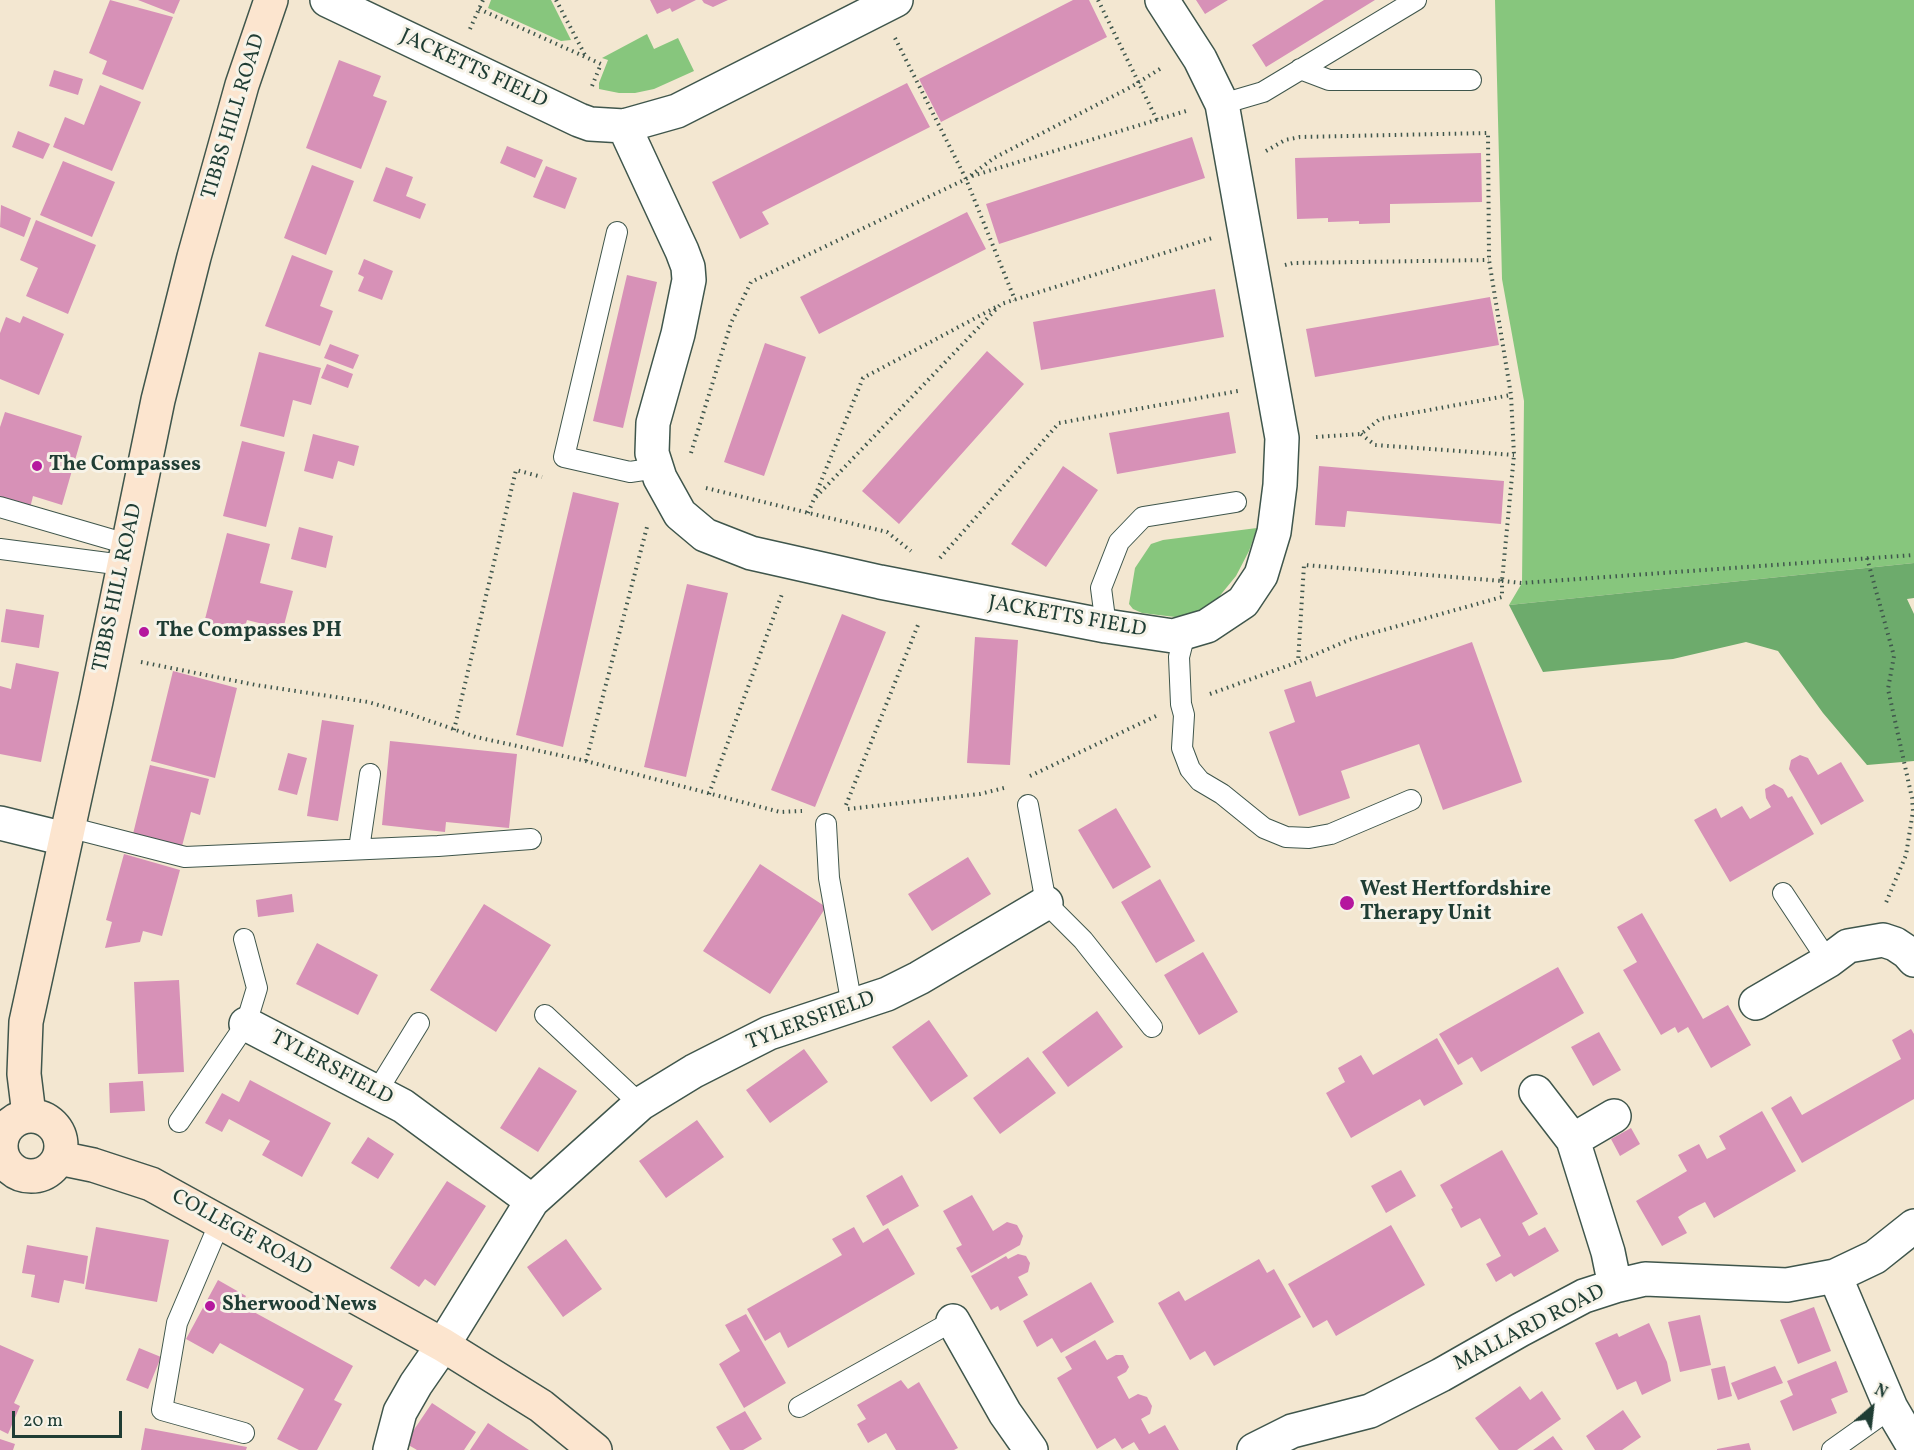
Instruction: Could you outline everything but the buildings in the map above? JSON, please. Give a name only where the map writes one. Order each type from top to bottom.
[{"type":"street","name":"TIBBS HILL ROAD","points":[[29,1115],[24,1074],[26,1022],[158,400],[194,257],[242,85],[271,0]]},
{"type":"street","name":"JACKETTS FIELD","points":[[327,0],[579,120],[590,124],[624,126],[677,111],[888,4]]},
{"type":"street","name":"JACKETTS FIELD","points":[[624,126],[688,267],[689,280],[678,334],[653,423],[652,453],[669,481],[680,514],[705,535],[750,553],[794,562],[930,580],[1106,626],[1173,636],[1207,626],[1243,602],[1261,575],[1274,532],[1280,485],[1282,438],[1220,101],[1200,59],[1162,0]]},
{"type":"street","points":[[0,823],[67,833]]},
{"type":"street","name":"TYLERSFIELD","points":[[390,1450],[400,1412],[532,1201],[640,1104],[694,1071],[769,1033],[887,994],[920,978],[1046,903]]},
{"type":"street","points":[[1756,1003],[1828,961],[1848,946],[1882,940],[1895,944],[1908,952],[1914,960]]},
{"type":"street","name":"TYLERSFIELD","points":[[246,1024],[403,1106],[532,1201]]},
{"type":"street","points":[[1536,1092],[1573,1140],[1608,1252],[1615,1286]]},
{"type":"street","points":[[29,1115],[39,1116],[56,1128],[62,1148],[59,1158],[53,1167],[36,1176],[17,1173],[4,1174],[0,1149],[1,1139],[11,1123],[29,1115]]},
{"type":"street","points":[[1573,1140],[1614,1116]]},
{"type":"street","name":"COLLEGE ROAD","points":[[59,1158],[151,1184],[443,1345],[541,1406],[595,1450]]},
{"type":"street","name":"MALLARD ROAD","points":[[1256,1450],[1292,1431],[1370,1411],[1441,1375],[1584,1296],[1645,1279],[1787,1285],[1835,1276],[1875,1257],[1914,1226]]},
{"type":"street","points":[[1835,1276],[1891,1408],[1914,1447]]},
{"type":"street","points":[[952,1321],[1005,1413],[1031,1450]]},
{"type":"lane","points":[[1220,101],[1263,92],[1416,0]]},
{"type":"lane","points":[[1300,69],[1329,80],[1471,80]]},
{"type":"lane","points":[[617,232],[564,457],[669,481]]},
{"type":"lane","points":[[1106,626],[1101,588],[1119,542],[1143,517],[1236,502]]},
{"type":"lane","points":[[0,507],[125,554]]},
{"type":"lane","points":[[0,549],[125,554]]},
{"type":"lane","points":[[1185,633],[1179,657],[1181,704],[1184,715],[1182,748],[1190,769],[1200,781],[1222,794],[1264,828],[1286,837],[1309,838],[1331,834],[1411,800]]},
{"type":"lane","points":[[359,849],[370,774]]},
{"type":"lane","points":[[1028,805],[1046,903],[1083,940],[1152,1027]]},
{"type":"lane","points":[[819,818],[852,1006]]},
{"type":"lane","points":[[67,833],[185,857],[531,839]]},
{"type":"lane","points":[[1783,893],[1828,961]]},
{"type":"lane","points":[[179,1122],[246,1024],[257,988],[244,939]]},
{"type":"lane","points":[[545,1015],[640,1104]]},
{"type":"lane","points":[[376,1093],[419,1023]]},
{"type":"lane","points":[[220,1222],[177,1323],[162,1410],[244,1433]]},
{"type":"lane","points":[[799,1407],[952,1321]]},
{"type":"lane","points":[[1832,1450],[1891,1408]]},
{"type":"path","points":[[556,0],[586,57]]},
{"type":"path","points":[[1098,0],[1157,120]]},
{"type":"path","points":[[888,4],[966,179],[1015,300]]},
{"type":"path","points":[[479,9],[602,64],[579,120]]},
{"type":"path","points":[[966,179],[994,158],[1139,82],[1193,49]]},
{"type":"path","points":[[586,761],[669,481],[685,471],[731,323],[751,282],[966,179],[1220,101]]},
{"type":"path","points":[[1021,780],[1181,704],[1298,662],[1351,639],[1502,597],[1514,455],[1510,395],[1489,260],[1488,133],[1300,137],[1285,140],[1264,153]]},
{"type":"path","points":[[808,513],[863,378],[1001,304],[1244,228]]},
{"type":"path","points":[[1253,274],[1293,264],[1489,260]]},
{"type":"path","points":[[814,499],[1001,304]]},
{"type":"path","points":[[1010,785],[1000,790],[980,794],[844,810],[914,638],[930,580],[1059,423],[1273,385]]},
{"type":"path","points":[[1282,438],[1361,434],[1380,419],[1510,395]]},
{"type":"path","points":[[1361,434],[1375,445],[1514,455]]},
{"type":"path","points":[[454,730],[516,470],[550,479]]},
{"type":"path","points":[[669,481],[887,532],[930,580]]},
{"type":"path","points":[[1298,662],[1304,565],[1502,582],[1534,582],[1914,555]]},
{"type":"path","points":[[1868,558],[1894,656],[1888,689],[1913,811],[1906,855],[1882,914],[1885,930],[1882,940]]},
{"type":"path","points":[[709,794],[794,562]]},
{"type":"path","points":[[138,662],[256,685],[368,702],[476,737],[586,761],[780,812],[819,818]]},
{"type":"green space","points":[[491,0],[551,0],[571,40],[561,41],[488,8]]},
{"type":"green space","points":[[1495,0],[1914,0],[1914,563],[1509,605],[1522,583],[1524,401],[1502,279]]},
{"type":"green space","points":[[647,34],[654,49],[678,38],[694,71],[654,89],[635,93],[599,89],[608,60],[602,58]]},
{"type":"green space","points":[[1257,528],[1249,551],[1236,576],[1218,598],[1195,613],[1175,617],[1142,613],[1133,609],[1129,604],[1135,568],[1151,544],[1163,540]]},
{"type":"green space","points":[[1914,563],[1914,598],[1907,599],[1914,614],[1914,761],[1867,765],[1823,713],[1778,651],[1746,642],[1673,659],[1543,672],[1509,605]]},
{"type":"place","name":"The Compasses","points":[[37,466]]},
{"type":"place","name":"The Compasses PH","points":[[144,632]]},
{"type":"place","name":"West Hertfordshire Therapy Unit","points":[[1347,903]]},
{"type":"place","name":"Sherwood News","points":[[210,1306]]}]
